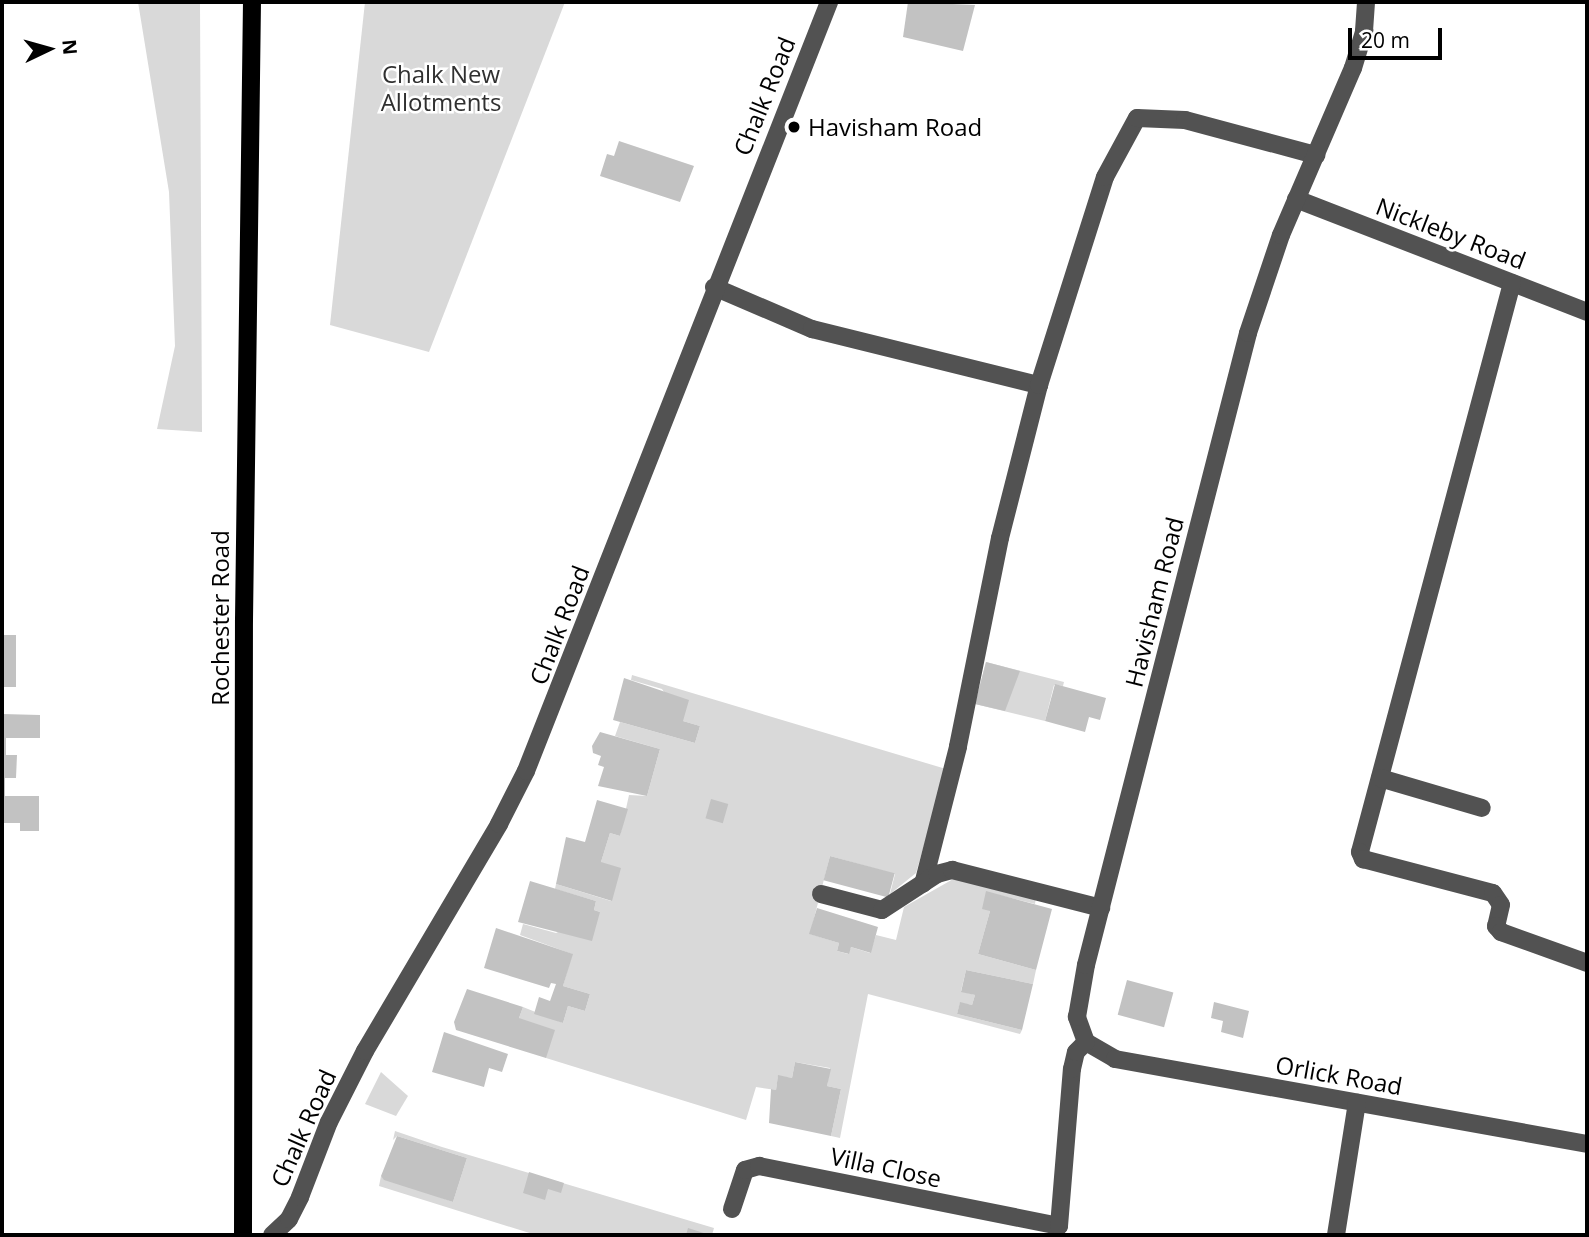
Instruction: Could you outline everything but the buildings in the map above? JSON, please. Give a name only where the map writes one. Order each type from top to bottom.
[{"type":"main road","name":"Rochester Road","points":[[243,1235],[252,2]]},
{"type":"street","name":"Chalk Road","points":[[272,1235],[289,1219],[329,1122],[365,1051],[499,824],[526,771],[828,2]]},
{"type":"street","name":"Havisham Road","points":[[1086,1042],[1078,1006],[1248,333],[1296,199],[1359,50],[1366,2]]},
{"type":"street","points":[[923,884],[958,747],[1000,538],[1039,385],[1105,177],[1137,118],[1185,120],[1316,155]]},
{"type":"street","name":"Nickleby Road","points":[[1296,199],[1587,312]]},
{"type":"street","points":[[1512,283],[1360,852],[1363,859],[1493,893],[1501,905],[1496,926],[1501,932],[1587,962]]},
{"type":"street","points":[[714,287],[812,329],[1039,385]]},
{"type":"street","points":[[1380,778],[1482,808]]},
{"type":"street","points":[[821,894],[878,910],[940,872],[959,871],[1101,908]]},
{"type":"street","name":"Orlick Road","points":[[1086,1042],[1115,1059],[1587,1144]]},
{"type":"street","name":"Villa Close","points":[[732,1209],[745,1170],[759,1166],[1059,1226],[1072,1069],[1076,1052],[1086,1042]]},
{"type":"street","points":[[1336,1235],[1357,1103]]},
{"type":"green space","points":[[138,2],[200,2],[202,432],[157,429],[175,346],[169,192]]},
{"type":"green space","name":"Chalk New Allotments","points":[[365,2],[565,2],[429,352],[330,325]]},
{"type":"green space","points":[[986,662],[1064,682],[1063,686],[1054,685],[1045,721],[975,704]]},
{"type":"green space","points":[[632,675],[946,769],[916,873],[890,894],[895,874],[830,856],[810,934],[839,943],[837,951],[848,954],[851,947],[870,953],[876,935],[896,940],[904,907],[955,878],[1036,897],[1035,904],[986,892],[990,911],[978,954],[1036,970],[1033,984],[966,970],[961,991],[975,995],[972,1005],[960,1003],[957,1014],[1022,1030],[1020,1034],[868,994],[840,1138],[831,1136],[841,1089],[827,1086],[830,1068],[795,1062],[792,1078],[778,1076],[776,1090],[756,1087],[746,1120],[546,1058],[519,1018],[523,1007],[563,1023],[568,1006],[585,1011],[590,994],[563,986],[572,954],[520,935],[523,924],[556,933],[600,912],[594,910],[596,901],[555,889],[556,884],[611,901],[601,862],[610,833],[620,836],[629,795],[647,796],[660,749],[615,736],[620,722],[695,743],[700,726],[683,721],[662,689],[631,680]]},
{"type":"green space","points":[[381,1072],[408,1096],[396,1116],[365,1104]]},
{"type":"green space","points":[[395,1131],[714,1228],[712,1235],[536,1235],[379,1186],[381,1176],[453,1202],[467,1158],[397,1136],[393,1140]]},
{"type":"place","name":"Havisham Road","points":[[794,127]]}]
